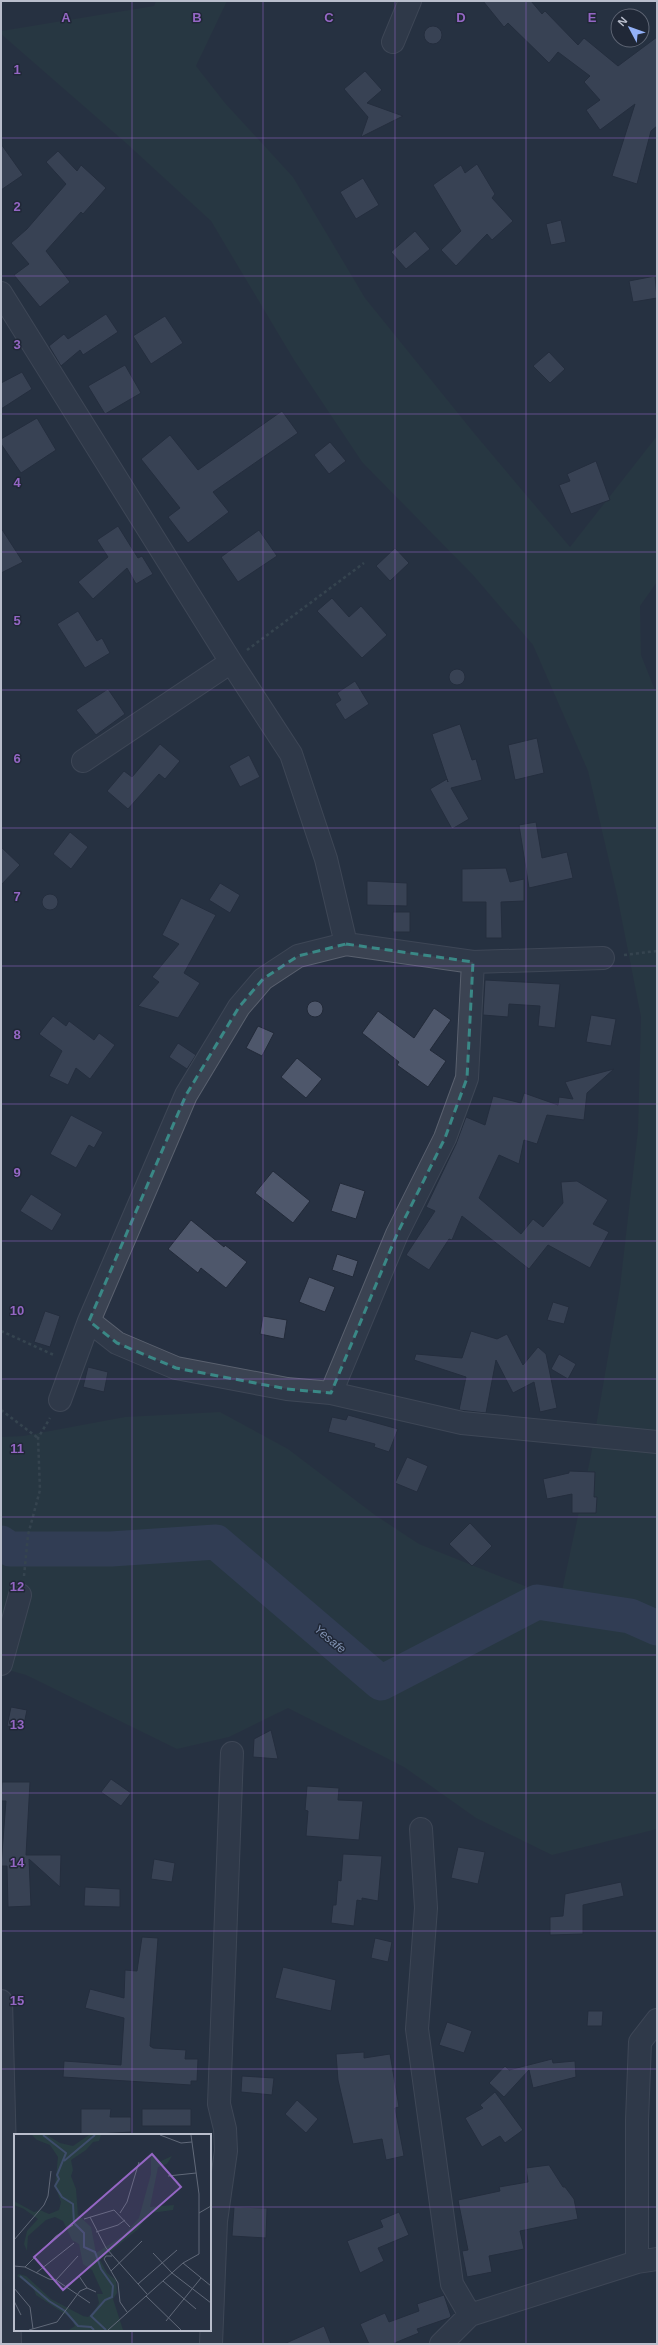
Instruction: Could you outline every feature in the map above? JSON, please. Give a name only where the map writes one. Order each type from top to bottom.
[{"type":"street","points":[[393,42],[410,1]]},
{"type":"street","points":[[1,293],[231,662],[291,754],[326,859],[346,944]]},
{"type":"street","points":[[83,760],[231,662]]},
{"type":"street","points":[[60,1400],[89,1320],[186,1095],[239,1007],[263,979],[298,956],[346,944],[473,962],[603,958]]},
{"type":"street","points":[[331,1394],[397,1234],[445,1138],[467,1078],[473,962]]},
{"type":"street","points":[[89,1320],[117,1344],[176,1368],[287,1389],[331,1394],[462,1422],[657,1442]]},
{"type":"street","points":[[1,1664],[22,1586]]},
{"type":"street","points":[[211,2344],[216,2221],[226,2151],[225,2129],[219,2104],[232,1753]]},
{"type":"street","points":[[421,1829],[426,1908],[417,2029],[452,2284],[470,2315]]},
{"type":"street","points":[[1,2001],[10,2344]]},
{"type":"street","points":[[441,2344],[470,2315],[647,2260],[637,2120],[640,2042],[657,2020]]},
{"type":"path","points":[[231,662],[364,564]]},
{"type":"path","points":[[603,958],[657,951]]},
{"type":"path","points":[[1,1331],[73,1364]]},
{"type":"path","points":[[1,1410],[38,1438],[40,1490],[28,1535],[22,1586]]},
{"type":"highlighted area","points":[[346,944],[473,962],[467,1078],[445,1138],[397,1234],[331,1393],[287,1389],[176,1368],[117,1343],[89,1321],[186,1095],[239,1007],[263,979],[298,956]]},
{"type":"green space","points":[[156,1],[227,1],[196,66],[225,103],[293,177],[365,298],[474,433],[570,547],[657,436],[657,582],[640,606],[641,655],[657,695],[657,1829],[552,1855],[476,1818],[404,1767],[288,1708],[229,1737],[177,1749],[26,1675],[1,1668],[1,1437],[23,1436],[125,1417],[220,1412],[288,1449],[375,1515],[419,1544],[560,1600],[591,1455],[620,1287],[638,1130],[641,1017],[617,895],[588,771],[533,645],[473,575],[362,462],[294,360],[211,221],[126,143],[1,34],[1,31],[154,6]]},
{"type":"building","points":[[483,1],[531,1],[542,14],[545,11],[578,45],[584,38],[618,66],[642,48],[650,48],[650,42],[657,37],[657,126],[651,131],[637,184],[612,176],[635,104],[600,130],[586,110],[600,100],[584,82],[590,76],[558,52],[549,63],[508,23],[504,27]]},
{"type":"building","points":[[433,26],[439,29],[442,35],[439,41],[433,44],[427,41],[424,35],[427,29]]},
{"type":"building","points":[[365,71],[382,90],[367,103],[403,116],[361,137],[368,117],[344,89]]},
{"type":"building","points":[[1,144],[23,175],[1,190]]},
{"type":"building","points":[[58,151],[77,171],[81,165],[106,188],[83,214],[81,212],[46,251],[70,282],[40,307],[14,275],[29,264],[11,243],[27,229],[66,184],[46,162]]},
{"type":"building","points":[[477,164],[495,194],[492,198],[513,221],[492,240],[487,234],[456,266],[441,250],[461,231],[433,185],[461,165],[465,173]]},
{"type":"building","points":[[363,178],[379,205],[356,219],[340,192]]},
{"type":"building","points":[[561,220],[566,242],[551,245],[546,224]]},
{"type":"building","points":[[415,231],[430,249],[406,269],[391,252]]},
{"type":"building","points":[[655,276],[657,298],[633,302],[629,281]]},
{"type":"building","points":[[106,314],[118,332],[83,355],[80,350],[61,366],[49,346],[64,334],[68,339]]},
{"type":"building","points":[[165,316],[183,343],[151,364],[133,336]]},
{"type":"building","points":[[549,352],[565,369],[550,383],[533,366]]},
{"type":"building","points":[[125,365],[141,393],[105,414],[88,386]]},
{"type":"building","points":[[22,372],[32,389],[1,409],[1,383]]},
{"type":"building","points":[[282,411],[298,433],[213,492],[229,512],[188,543],[168,517],[180,508],[141,459],[170,435],[198,470]]},
{"type":"building","points":[[37,418],[56,450],[21,473],[1,444],[1,439]]},
{"type":"building","points":[[330,442],[346,461],[329,474],[314,455]]},
{"type":"building","points":[[596,461],[610,500],[571,514],[559,485],[570,481],[567,474]]},
{"type":"building","points":[[118,526],[138,558],[142,556],[153,574],[136,584],[127,568],[93,599],[78,582],[108,557],[97,540]]},
{"type":"building","points":[[1,528],[23,562],[1,573]]},
{"type":"building","points":[[259,530],[277,556],[238,582],[221,557]]},
{"type":"building","points":[[395,548],[409,563],[390,581],[376,566]]},
{"type":"building","points":[[332,598],[349,617],[361,606],[387,635],[362,658],[317,611]]},
{"type":"building","points":[[78,611],[97,641],[102,638],[110,653],[85,668],[57,624]]},
{"type":"building","points":[[454,669],[460,669],[465,674],[463,683],[460,685],[454,685],[449,680],[449,674]]},
{"type":"building","points":[[355,681],[369,704],[345,720],[335,704],[341,700],[337,693]]},
{"type":"building","points":[[108,689],[125,714],[96,735],[76,710]]},
{"type":"building","points":[[460,724],[472,760],[476,759],[482,780],[451,788],[469,819],[452,829],[430,789],[447,779],[432,734]]},
{"type":"building","points":[[537,738],[544,773],[515,780],[508,745]]},
{"type":"building","points":[[160,744],[180,761],[165,779],[159,774],[128,809],[107,791],[124,771],[132,777]]},
{"type":"building","points":[[249,755],[260,777],[240,787],[229,766]]},
{"type":"building","points":[[536,822],[542,858],[567,852],[573,878],[529,888],[519,825]]},
{"type":"building","points":[[70,832],[88,847],[71,869],[53,854]]},
{"type":"building","points":[[1,847],[20,865],[1,885]]},
{"type":"building","points":[[506,868],[510,882],[524,879],[524,901],[501,902],[502,938],[486,938],[486,902],[462,902],[462,869]]},
{"type":"building","points":[[367,881],[407,883],[407,906],[367,905]]},
{"type":"building","points":[[220,883],[240,895],[230,913],[209,900]]},
{"type":"building","points":[[47,894],[53,894],[58,899],[56,908],[53,910],[47,910],[42,905],[42,899]]},
{"type":"building","points":[[181,898],[216,915],[184,973],[200,983],[178,1018],[138,1006],[159,982],[152,977],[179,944],[162,935]]},
{"type":"building","points":[[393,912],[410,912],[410,932],[393,932]]},
{"type":"building","points":[[485,980],[560,984],[555,1028],[538,1026],[540,1006],[509,1004],[508,1017],[483,1015]]},
{"type":"building","points":[[315,1001],[321,1003],[323,1009],[321,1015],[315,1017],[309,1015],[307,1009],[309,1003]]},
{"type":"building","points":[[434,1008],[451,1020],[430,1050],[446,1061],[428,1087],[397,1065],[399,1062],[362,1033],[378,1011],[414,1038]]},
{"type":"building","points":[[591,1015],[616,1019],[611,1046],[586,1042]]},
{"type":"building","points":[[53,1016],[66,1026],[69,1021],[94,1040],[99,1033],[115,1045],[90,1079],[76,1068],[68,1085],[49,1076],[62,1051],[39,1034]]},
{"type":"building","points":[[258,1026],[274,1033],[262,1056],[246,1048]]},
{"type":"building","points":[[178,1043],[196,1055],[187,1069],[169,1057]]},
{"type":"building","points":[[297,1058],[322,1079],[306,1098],[281,1077]]},
{"type":"building","points":[[614,1069],[587,1093],[584,1120],[547,1115],[537,1144],[524,1140],[519,1164],[499,1155],[479,1198],[521,1234],[533,1219],[543,1227],[563,1203],[561,1182],[577,1181],[608,1200],[593,1224],[609,1232],[590,1268],[548,1245],[529,1269],[462,1216],[452,1240],[449,1239],[429,1270],[406,1255],[435,1211],[426,1207],[456,1144],[466,1117],[485,1125],[493,1096],[521,1103],[524,1093],[558,1105],[559,1097],[573,1099],[565,1082]]},
{"type":"building","points":[[71,1115],[103,1132],[94,1148],[89,1145],[76,1168],[50,1154]]},
{"type":"building","points":[[273,1171],[310,1201],[293,1223],[255,1193]]},
{"type":"building","points":[[340,1183],[365,1191],[356,1219],[331,1211]]},
{"type":"building","points":[[31,1194],[62,1214],[52,1231],[20,1211]]},
{"type":"building","points":[[191,1220],[224,1247],[225,1245],[247,1262],[226,1288],[201,1268],[198,1273],[168,1249]]},
{"type":"building","points":[[337,1254],[358,1261],[353,1277],[332,1270]]},
{"type":"building","points":[[309,1277],[335,1287],[325,1312],[299,1302]]},
{"type":"building","points":[[553,1302],[569,1307],[564,1324],[547,1320]]},
{"type":"building","points":[[45,1311],[60,1316],[50,1347],[34,1342]]},
{"type":"building","points":[[263,1316],[287,1320],[284,1339],[260,1334]]},
{"type":"building","points":[[471,1331],[497,1339],[507,1334],[523,1365],[538,1347],[546,1354],[557,1408],[540,1412],[534,1382],[513,1393],[496,1360],[486,1413],[459,1410],[466,1377],[414,1360],[416,1354],[462,1358]]},
{"type":"building","points":[[559,1354],[576,1364],[568,1379],[551,1369]]},
{"type":"building","points":[[88,1367],[108,1372],[104,1392],[83,1387]]},
{"type":"building","points":[[348,1415],[398,1429],[389,1452],[374,1447],[375,1444],[328,1432],[332,1417],[346,1420]]},
{"type":"building","points":[[407,1457],[428,1466],[417,1492],[395,1483]]},
{"type":"building","points":[[569,1471],[595,1472],[594,1497],[597,1497],[596,1513],[572,1513],[572,1494],[547,1499],[543,1479],[569,1473]]},
{"type":"building","points":[[470,1523],[492,1546],[472,1566],[449,1544]]},
{"type":"building","points":[[11,1707],[27,1710],[23,1729],[7,1726]]},
{"type":"building","points":[[271,1730],[278,1759],[253,1757],[254,1739]]},
{"type":"building","points":[[111,1779],[131,1793],[121,1806],[101,1792]]},
{"type":"building","points":[[2,1782],[30,1782],[26,1855],[61,1855],[60,1887],[29,1859],[31,1906],[8,1907],[7,1866],[1,1866],[6,1801],[1,1801]]},
{"type":"building","points":[[307,1786],[339,1788],[338,1800],[363,1801],[359,1840],[306,1836],[308,1811],[305,1810]]},
{"type":"building","points":[[458,1847],[485,1852],[478,1884],[451,1878]]},
{"type":"building","points":[[343,1854],[382,1856],[378,1901],[362,1898],[362,1901],[357,1900],[354,1926],[331,1923],[333,1905],[336,1905],[338,1880],[341,1881]]},
{"type":"building","points":[[154,1859],[175,1863],[172,1882],[151,1879]]},
{"type":"building","points":[[621,1882],[624,1896],[583,1905],[583,1934],[550,1935],[550,1917],[563,1916],[565,1894]]},
{"type":"building","points":[[85,1887],[120,1889],[120,1907],[84,1906]]},
{"type":"building","points":[[142,1937],[158,1938],[150,2046],[153,2048],[186,2050],[185,2059],[198,2059],[197,2081],[191,2081],[191,2085],[63,2077],[64,2061],[121,2065],[124,2018],[85,2008],[90,1989],[124,1998],[125,1970],[137,1971]]},
{"type":"building","points":[[375,1938],[392,1942],[388,1962],[371,1958]]},
{"type":"building","points":[[283,1967],[336,1980],[331,2011],[275,1998]]},
{"type":"building","points":[[588,2011],[603,2011],[602,2026],[587,2026]]},
{"type":"building","points":[[447,2022],[472,2031],[464,2053],[439,2045]]},
{"type":"building","points":[[364,2052],[364,2058],[390,2054],[399,2107],[395,2108],[404,2156],[386,2160],[382,2139],[353,2144],[338,2080],[336,2054]]},
{"type":"building","points":[[552,2059],[553,2063],[575,2061],[576,2077],[533,2088],[529,2070],[504,2097],[489,2083],[505,2066],[509,2070]]},
{"type":"building","points":[[242,2076],[274,2078],[272,2095],[241,2092]]},
{"type":"building","points":[[495,2092],[523,2130],[505,2143],[500,2136],[482,2147],[465,2118],[483,2108],[480,2105]]},
{"type":"building","points":[[297,2100],[318,2119],[306,2133],[285,2114]]},
{"type":"building","points":[[81,2109],[111,2109],[110,2117],[131,2117],[131,2132],[81,2134]]},
{"type":"building","points":[[142,2109],[191,2109],[191,2126],[142,2126]]},
{"type":"building","points":[[549,2165],[563,2187],[565,2187],[574,2199],[578,2219],[520,2231],[524,2249],[489,2256],[492,2272],[467,2277],[462,2251],[468,2250],[458,2200],[500,2191],[499,2187],[528,2182],[526,2168]]},
{"type":"building","points":[[234,2207],[267,2208],[266,2238],[232,2236]]},
{"type":"building","points":[[399,2212],[409,2235],[378,2248],[384,2261],[360,2273],[347,2241],[383,2227],[380,2220]]},
{"type":"building","points":[[444,2295],[451,2316],[449,2318],[417,2329],[419,2333],[392,2344],[369,2344],[360,2324],[385,2313],[389,2322],[419,2311],[417,2304]]},
{"type":"building","points":[[324,2326],[331,2344],[284,2344]]},
{"type":"waterway","name":"Yesafe","points":[[1,1543],[10,1549],[111,1549],[216,1542],[381,1683],[537,1602],[630,1616],[657,1628]]}]
